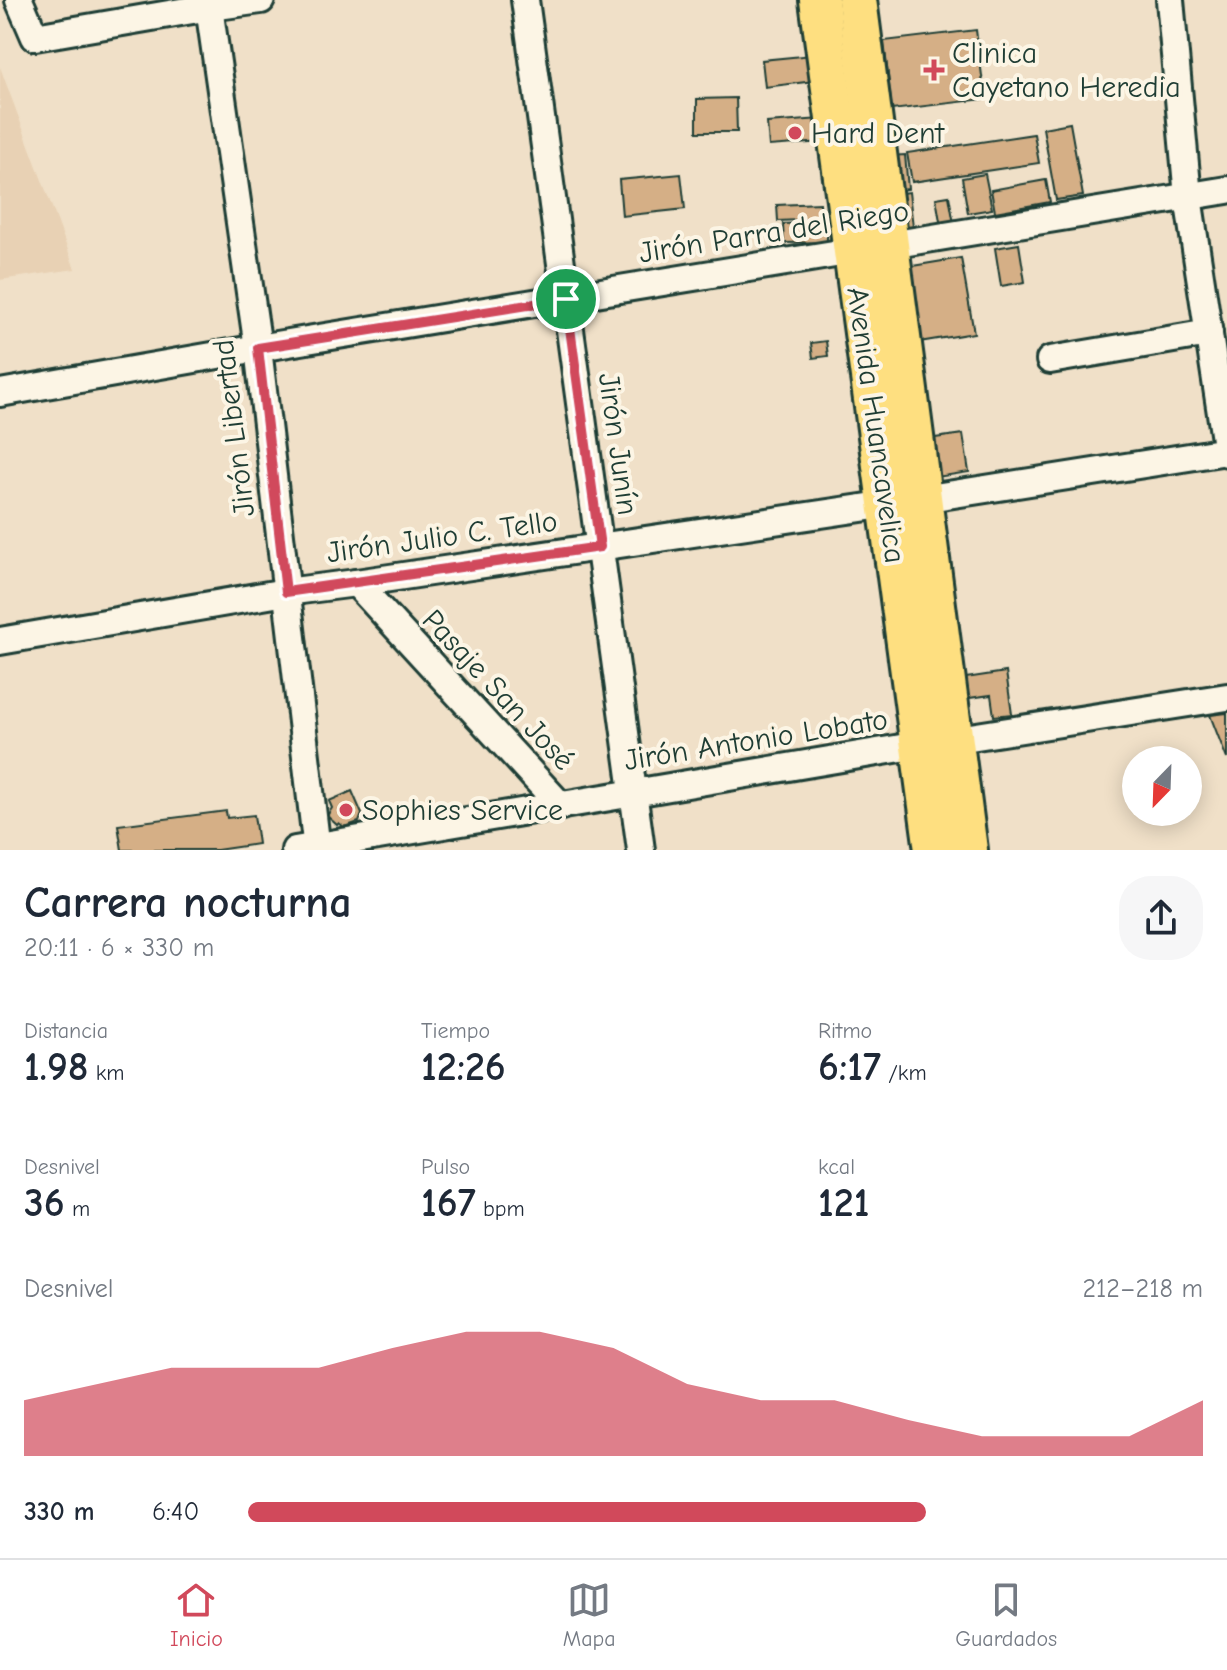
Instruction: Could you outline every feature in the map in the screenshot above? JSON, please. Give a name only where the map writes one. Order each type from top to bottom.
[{"type":"highway","name":"Avenida Huancavelica","points":[[819,0],[871,249]]},
{"type":"highway","name":"Avenida Huancavelica","points":[[857,0],[871,249],[936,743],[934,850]]},
{"type":"highway","name":"Avenida Huancavelica","points":[[936,743],[968,850]]},
{"type":"street","points":[[19,0],[35,37],[209,3],[261,0]]},
{"type":"street","name":"Jirón Junín","points":[[525,0],[641,850]]},
{"type":"street","points":[[1170,0],[1188,197],[1227,452]]},
{"type":"street","name":"Jirón Libertad","points":[[209,3],[258,348],[286,592],[309,849]]},
{"type":"street","name":"Jirón Parra del Riego","points":[[0,393],[1227,190]]},
{"type":"street","points":[[1050,360],[1209,333]]},
{"type":"street","name":"Jirón Julio C. Tello","points":[[0,641],[286,592],[1227,452]]},
{"type":"street","name":"Pasaje San José","points":[[356,583],[561,806]]},
{"type":"street","name":"Jirón Antonio Lobato","points":[[309,849],[633,792],[1227,697]]},
{"type":"shaded area","points":[[0,67],[75,269],[0,280]]},
{"type":"building","name":"Clinica Cayetano Heredia","points":[[976,30],[985,99],[892,110],[884,41]]},
{"type":"building","points":[[812,55],[814,81],[765,87],[762,60]]},
{"type":"building","points":[[736,98],[737,132],[697,132],[697,99]]},
{"type":"building","name":"Hard Dent","points":[[821,119],[823,142],[769,146],[767,123]]},
{"type":"building","points":[[1070,123],[1083,196],[1056,200],[1043,128]]},
{"type":"building","points":[[1034,134],[1039,163],[912,182],[907,153]]},
{"type":"building","points":[[905,155],[908,189],[893,191],[889,156]]},
{"type":"building","points":[[681,174],[685,209],[622,216],[619,180]]},
{"type":"building","points":[[985,174],[992,209],[968,213],[962,178]]},
{"type":"building","points":[[1046,180],[1050,202],[995,212],[991,190]]},
{"type":"building","points":[[909,192],[913,227],[897,229],[893,194]]},
{"type":"building","points":[[949,196],[954,224],[941,227],[936,198]]},
{"type":"building","points":[[820,203],[821,219],[778,221],[777,205]]},
{"type":"building","points":[[827,222],[827,242],[784,243],[783,224]]},
{"type":"building","points":[[1019,244],[1025,282],[1001,286],[995,248]]},
{"type":"building","points":[[961,258],[974,333],[907,344],[894,269]]},
{"type":"building","points":[[826,341],[828,356],[813,358],[811,343]]},
{"type":"building","points":[[963,434],[969,472],[937,477],[921,440]]},
{"type":"building","points":[[1006,672],[1012,714],[994,716],[991,695],[962,699],[959,679]]},
{"type":"building","points":[[1227,713],[1227,759],[1210,715]]},
{"type":"building","name":"Sophies Service","points":[[352,791],[362,814],[359,822],[344,827],[339,823],[337,825],[327,816],[332,808],[329,801]]},
{"type":"building","points":[[226,811],[227,818],[254,815],[258,844],[217,850],[122,850],[118,825]]},
{"type":"place","name":"Clinica Cayetano Heredia","points":[[934,70]]},
{"type":"place","name":"Hard Dent","points":[[795,133]]},
{"type":"place","name":"Sophies Service","points":[[346,810]]},
{"type":"route","points":[[566,299],[600,547],[286,592],[258,348],[566,299]]}]
